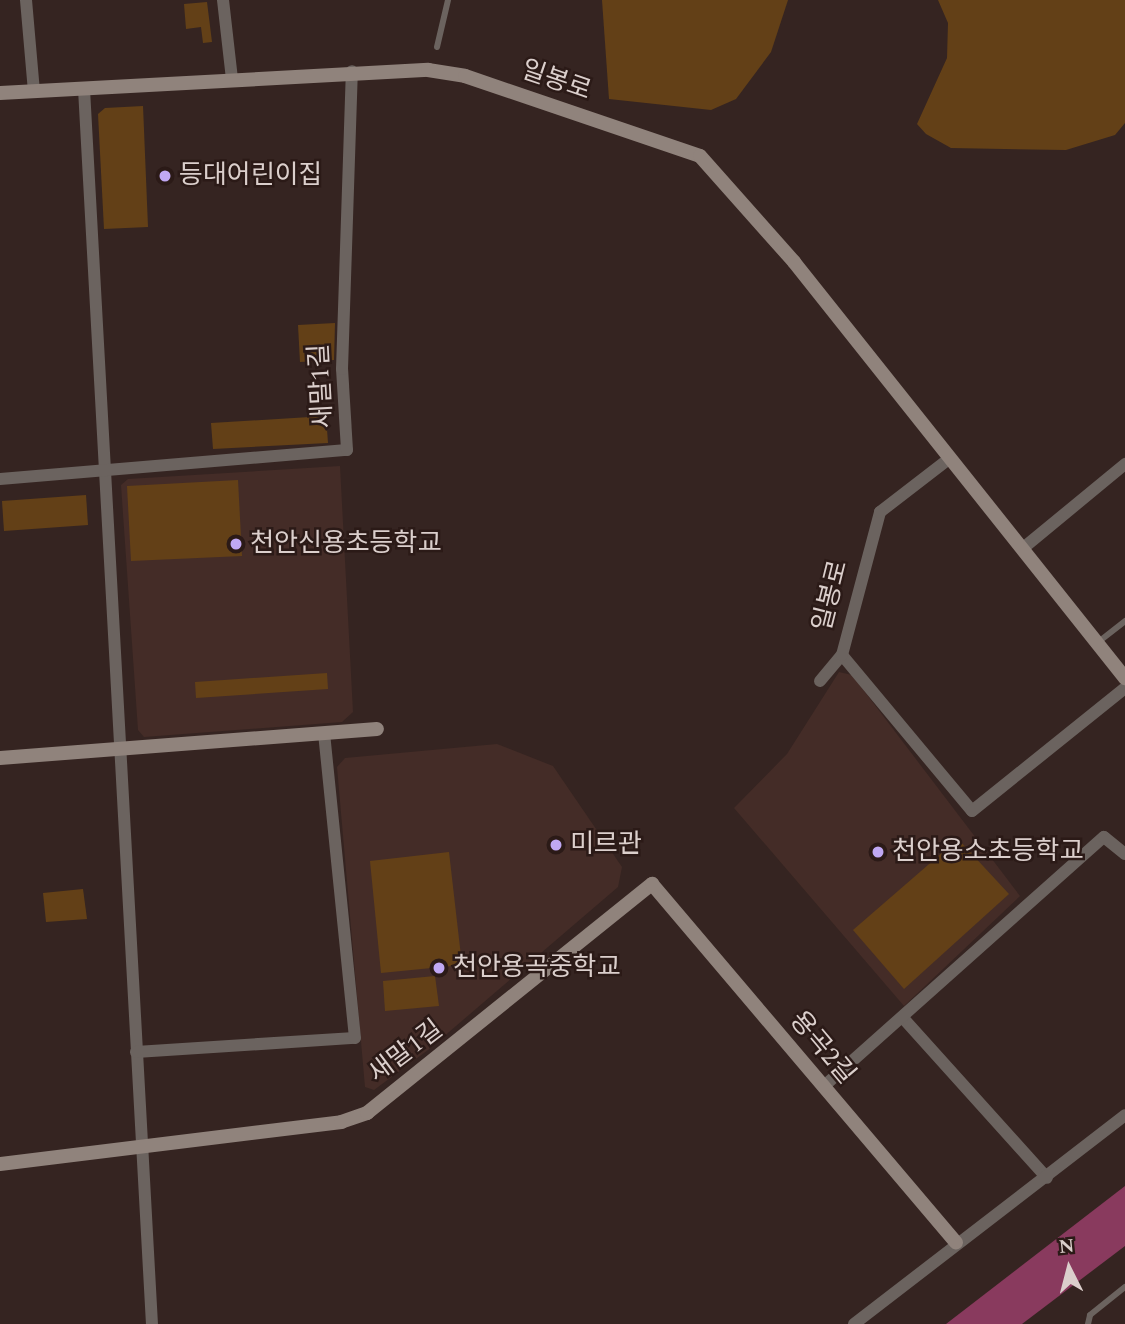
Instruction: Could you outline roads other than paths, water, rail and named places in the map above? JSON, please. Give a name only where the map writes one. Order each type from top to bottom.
[{"type":"street","points":[[26,0],[34,91]]},
{"type":"street","points":[[223,0],[232,79]]},
{"type":"street","name":"일봉로","points":[[0,93],[352,71],[465,76],[714,165],[1125,678]]},
{"type":"street","name":"새말1길","points":[[102,473],[347,450],[342,369],[352,71]]},
{"type":"street","points":[[84,89],[102,473],[122,751],[152,1324]]},
{"type":"street","name":"일봉로","points":[[950,458],[880,512],[842,655],[967,809],[978,810],[1125,688]]},
{"type":"street","points":[[1022,549],[1125,464]]},
{"type":"street","points":[[0,479],[102,473]]},
{"type":"street","points":[[820,681],[842,655]]},
{"type":"street","points":[[0,758],[122,751],[377,729]]},
{"type":"street","name":"새말1길","points":[[136,1052],[355,1038],[324,734]]},
{"type":"street","points":[[823,1087],[1104,837],[1125,854]]},
{"type":"street","name":"새말1길","points":[[0,1164],[341,1122],[367,1113],[652,884]]},
{"type":"street","name":"용곡2길","points":[[652,884],[956,1243]]},
{"type":"street","points":[[903,1018],[1047,1178]]},
{"type":"street","points":[[854,1324],[956,1243],[1047,1178],[1125,1115]]},
{"type":"lane","points":[[437,47],[448,0]]},
{"type":"lane","points":[[1097,643],[1125,621]]},
{"type":"lane","points":[[1088,1324],[1090,1315],[1125,1287]]},
{"type":"place","name":"등대어린이집","points":[[165,176]]},
{"type":"place","name":"천안신용초등학교","points":[[236,544]]},
{"type":"place","name":"미르관","points":[[556,845]]},
{"type":"place","name":"천안용소초등학교","points":[[878,852]]},
{"type":"place","name":"천안용곡중학교","points":[[439,968]]}]
